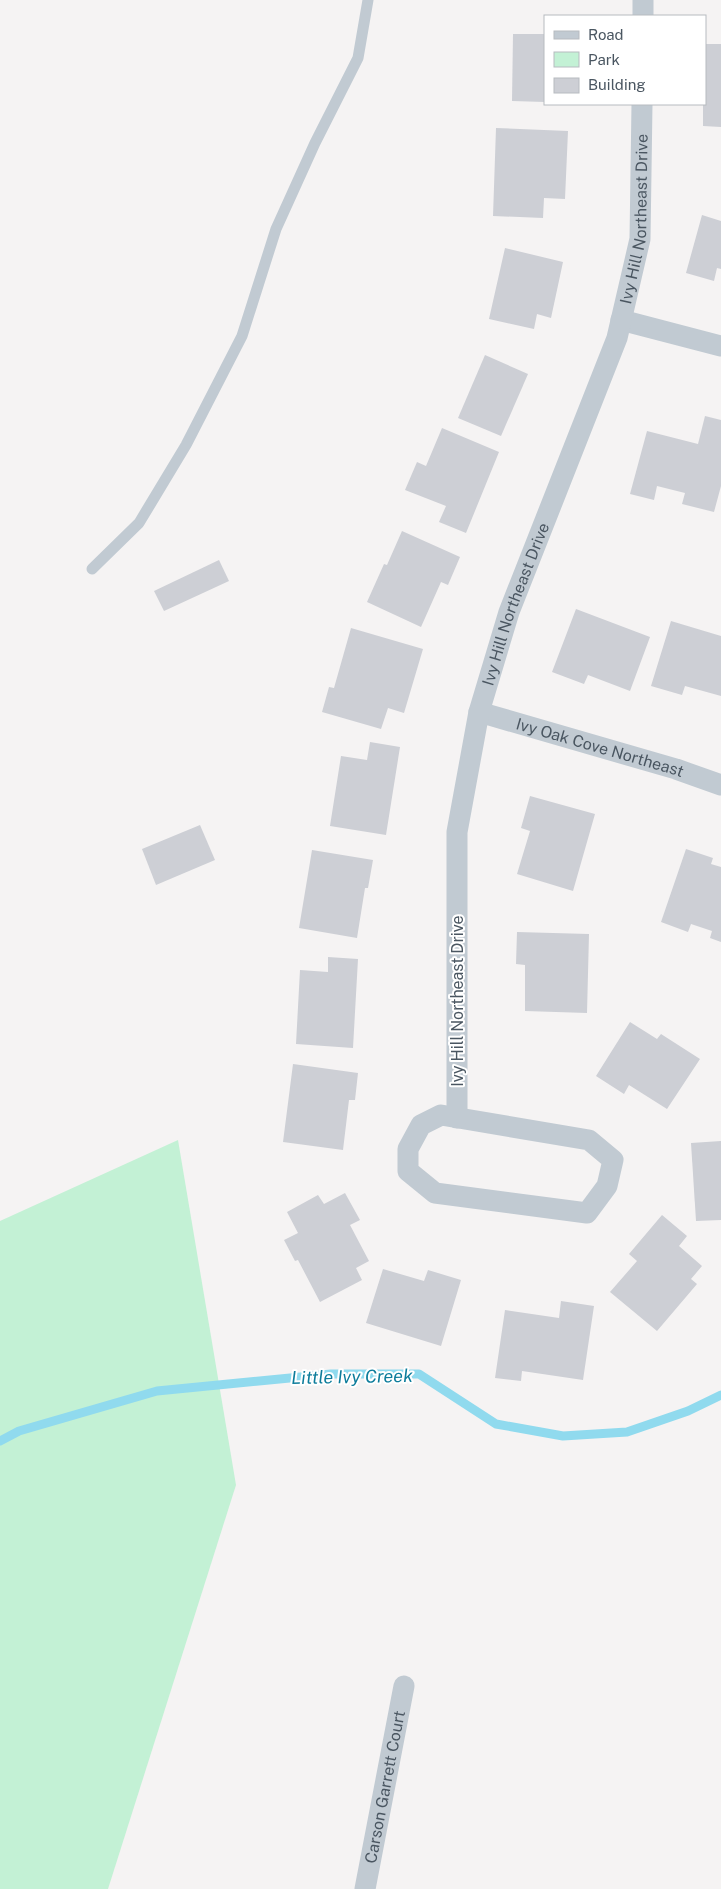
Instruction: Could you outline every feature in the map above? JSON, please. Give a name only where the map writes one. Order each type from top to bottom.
[{"type":"street","points":[[643,0],[643,15]]},
{"type":"street","name":"Ivy Hill Northeast Drive","points":[[457,1118],[457,832],[479,712],[509,612],[617,338],[622,320],[640,239],[642,105]]},
{"type":"street","points":[[622,320],[721,346]]},
{"type":"street","name":"Ivy Oak Cove Northeast","points":[[479,712],[676,769],[721,785]]},
{"type":"street","points":[[441,1115],[457,1118],[589,1140],[613,1160],[607,1186],[587,1212],[435,1193],[408,1171],[408,1149],[421,1125],[441,1115]]},
{"type":"street","name":"Carson Garrett Court","points":[[365,1889],[404,1686]]},
{"type":"lane","points":[[92,570],[139,523],[186,445],[242,336],[276,229],[315,143],[358,58],[368,0]]},
{"type":"green space","points":[[178,1140],[236,1485],[108,1889],[0,1889],[0,1221]]},
{"type":"building","points":[[513,34],[544,34],[544,102],[512,101]]},
{"type":"building","points":[[706,44],[721,44],[721,127],[703,126],[703,105],[706,105]]},
{"type":"building","points":[[496,128],[568,131],[565,199],[544,198],[543,218],[493,216]]},
{"type":"building","points":[[702,215],[721,221],[721,269],[717,268],[714,281],[686,273]]},
{"type":"building","points":[[505,248],[563,262],[551,318],[537,314],[534,329],[489,319]]},
{"type":"building","points":[[485,355],[528,374],[501,436],[458,418]]},
{"type":"building","points":[[705,416],[721,420],[721,486],[714,512],[682,504],[685,493],[657,486],[654,500],[630,494],[647,431],[698,444]]},
{"type":"building","points":[[442,428],[499,452],[466,533],[439,522],[446,506],[405,490],[417,462],[426,466]]},
{"type":"building","points":[[402,531],[460,557],[448,585],[441,582],[421,627],[367,602],[384,564],[387,565]]},
{"type":"building","points":[[219,560],[229,581],[164,611],[154,591]]},
{"type":"building","points":[[576,609],[650,637],[630,691],[588,675],[584,684],[552,672]]},
{"type":"building","points":[[671,621],[721,636],[721,696],[685,686],[682,695],[651,686]]},
{"type":"building","points":[[351,628],[423,649],[404,713],[388,708],[381,729],[322,712],[329,687],[334,688]]},
{"type":"building","points":[[370,742],[400,747],[386,835],[330,826],[341,756],[367,760]]},
{"type":"building","points":[[530,796],[595,814],[573,891],[517,874],[530,831],[521,828]]},
{"type":"building","points":[[200,825],[215,860],[156,885],[142,849]]},
{"type":"building","points":[[686,849],[713,858],[711,864],[721,867],[721,942],[710,938],[712,931],[691,924],[688,932],[661,922]]},
{"type":"building","points":[[312,850],[373,860],[368,888],[365,888],[357,938],[299,928]]},
{"type":"building","points":[[517,932],[589,934],[587,1013],[525,1011],[525,965],[516,964]]},
{"type":"building","points":[[328,957],[358,959],[353,1048],[296,1044],[300,970],[328,972]]},
{"type":"building","points":[[630,1022],[657,1039],[661,1034],[700,1059],[667,1109],[629,1085],[624,1094],[596,1076]]},
{"type":"building","points":[[293,1064],[358,1073],[355,1100],[349,1100],[343,1150],[283,1142]]},
{"type":"building","points":[[721,1141],[721,1220],[696,1221],[691,1143]]},
{"type":"building","points":[[345,1193],[360,1220],[350,1225],[369,1261],[356,1268],[362,1280],[320,1302],[298,1260],[295,1261],[284,1240],[298,1233],[287,1212],[318,1195],[324,1204]]},
{"type":"building","points":[[662,1215],[687,1236],[679,1246],[702,1266],[691,1279],[697,1284],[657,1331],[610,1292],[637,1261],[629,1254]]},
{"type":"building","points":[[383,1269],[424,1281],[428,1270],[461,1280],[441,1346],[366,1323]]},
{"type":"building","points":[[561,1301],[594,1306],[583,1380],[522,1371],[521,1381],[495,1378],[505,1310],[559,1318]]},
{"type":"waterway","name":"Little Ivy Creek","points":[[0,1441],[19,1431],[157,1391],[331,1374],[419,1374],[496,1424],[563,1436],[627,1432],[688,1411],[721,1395]]}]
